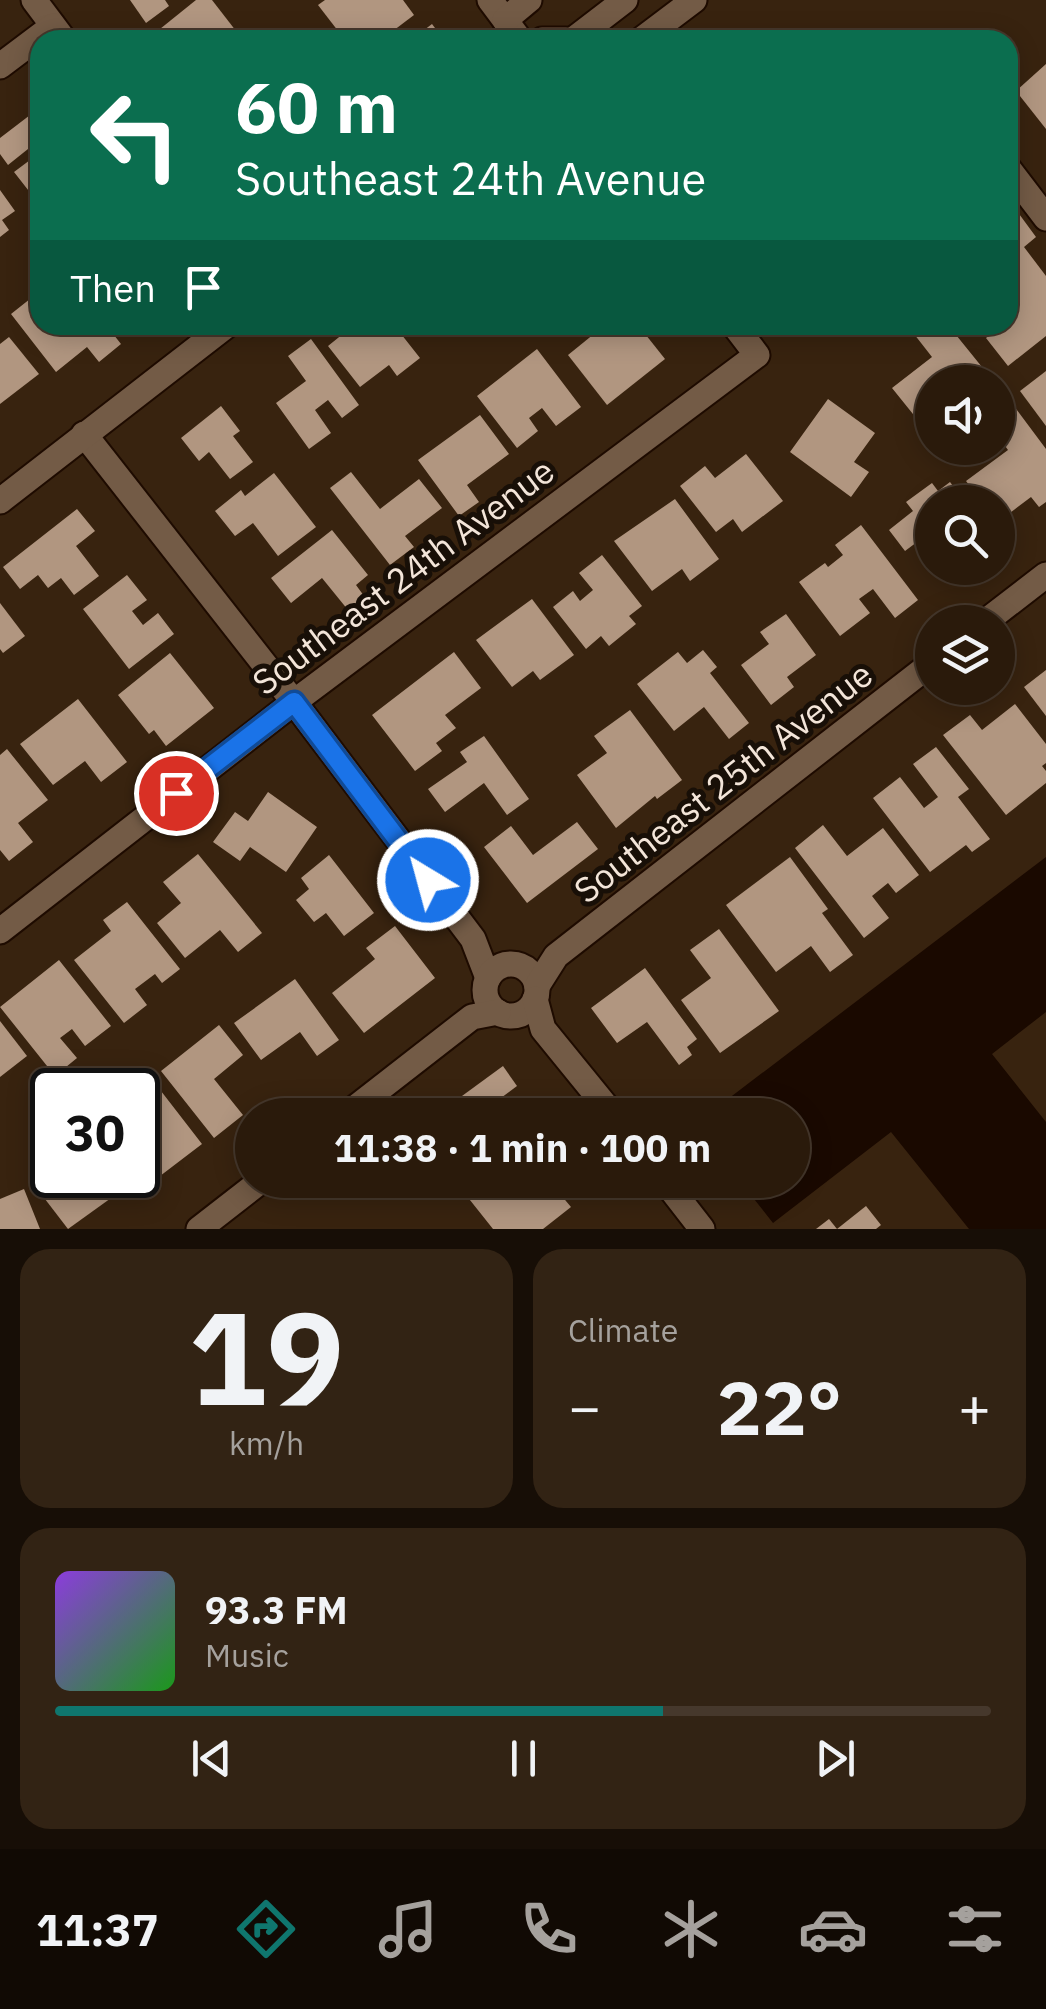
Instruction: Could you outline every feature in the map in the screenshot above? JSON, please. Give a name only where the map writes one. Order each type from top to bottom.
[{"type":"street","points":[[34,0],[56,30]]},
{"type":"street","points":[[505,20],[530,0]]},
{"type":"street","points":[[584,30],[626,0]]},
{"type":"street","points":[[654,30],[694,0]]},
{"type":"street","points":[[0,66],[30,49]]},
{"type":"street","points":[[1018,181],[1046,218]]},
{"type":"street","points":[[0,500],[214,335]]},
{"type":"street","name":"Southeast 24th Avenue","points":[[0,931],[294,702],[757,355],[742,335]]},
{"type":"street","points":[[84,434],[599,1098]]},
{"type":"street","points":[[1007,605],[1046,575]]},
{"type":"street","name":"Southeast 25th Avenue","points":[[368,1098],[915,676]]},
{"type":"street","points":[[199,1229],[239,1198]]},
{"type":"street","points":[[678,1198],[702,1229]]},
{"type":"shaded area","points":[[1046,857],[1046,1012],[992,1054],[1046,1122],[1046,1229],[969,1229],[891,1132],[810,1194],[810,1098],[729,1098]]},
{"type":"shaded area","points":[[753,1198],[805,1198],[773,1223]]},
{"type":"building","points":[[130,0],[165,0],[169,6],[146,23]]},
{"type":"building","points":[[196,0],[212,0],[235,30],[159,30]]},
{"type":"building","points":[[325,0],[403,0],[414,15],[394,30],[337,30],[318,5]]},
{"type":"building","points":[[1046,64],[1046,129],[1018,94]]},
{"type":"building","points":[[30,115],[30,152],[28,149],[8,165],[0,154],[0,138]]},
{"type":"building","points":[[30,160],[30,192],[14,172]]},
{"type":"building","points":[[0,190],[15,211],[2,220],[9,230],[0,237]]},
{"type":"building","points":[[1018,213],[1036,237],[1024,247],[1046,276],[1046,336],[1007,365],[986,338],[1018,335]]},
{"type":"building","points":[[30,299],[30,335],[114,335],[121,344],[99,362],[87,347],[56,372],[11,314]]},
{"type":"building","points":[[342,335],[402,335],[420,358],[397,376],[389,365],[360,387],[328,346]]},
{"type":"building","points":[[593,335],[646,335],[665,359],[607,405],[568,355]]},
{"type":"building","points":[[915,335],[956,335],[980,365],[922,365],[932,357]]},
{"type":"building","points":[[9,337],[39,374],[0,404],[0,344]]},
{"type":"building","points":[[311,339],[359,405],[342,418],[328,400],[315,410],[331,433],[309,449],[276,403],[306,381],[288,356]]},
{"type":"building","points":[[537,349],[581,407],[556,426],[542,408],[529,418],[538,431],[517,448],[477,396]]},
{"type":"building","points":[[915,370],[915,417],[892,388]]},
{"type":"building","points":[[1046,371],[1046,426],[1020,391]]},
{"type":"building","points":[[828,399],[875,433],[854,462],[869,472],[851,497],[790,452]]},
{"type":"building","points":[[221,406],[240,431],[233,436],[253,462],[230,479],[209,452],[199,461],[181,438]]},
{"type":"building","points":[[1015,407],[1046,449],[1046,502],[1039,507],[1031,497],[1015,509],[1015,485],[969,485],[966,481],[988,465],[1015,465]]},
{"type":"building","points":[[480,415],[509,454],[467,485],[479,502],[459,516],[418,460]]},
{"type":"building","points":[[746,454],[783,501],[742,532],[733,519],[716,532],[680,486],[705,466],[715,478]]},
{"type":"building","points":[[351,472],[380,509],[419,479],[442,508],[405,536],[414,547],[390,565],[330,488]]},
{"type":"building","points":[[274,473],[316,527],[278,556],[253,523],[235,536],[215,511],[241,490],[245,496]]},
{"type":"building","points":[[915,495],[915,544],[905,551],[889,530],[913,511],[906,502]]},
{"type":"building","points":[[675,499],[719,559],[690,581],[682,569],[652,591],[614,541]]},
{"type":"building","points":[[77,509],[95,531],[76,546],[99,576],[74,595],[61,578],[48,588],[38,575],[20,589],[3,567]]},
{"type":"building","points":[[861,525],[918,600],[895,618],[873,589],[859,599],[870,613],[840,636],[799,582],[843,555],[835,545]]},
{"type":"building","points":[[332,530],[368,575],[356,585],[364,596],[348,610],[322,578],[291,603],[271,578]]},
{"type":"building","points":[[602,555],[642,606],[629,616],[636,624],[609,646],[601,636],[586,649],[553,607],[573,591],[580,601],[593,590],[579,573]]},
{"type":"building","points":[[127,575],[147,600],[132,611],[143,625],[158,613],[174,634],[129,669],[83,609]]},
{"type":"building","points":[[532,599],[574,655],[540,680],[533,671],[512,687],[476,640]]},
{"type":"building","points":[[0,603],[25,636],[3,653],[0,649]]},
{"type":"building","points":[[786,614],[816,655],[787,677],[794,687],[771,705],[741,665],[769,644],[760,632]]},
{"type":"building","points":[[703,650],[717,667],[710,673],[749,723],[729,739],[704,707],[674,731],[637,684],[678,652],[687,663]]},
{"type":"building","points":[[454,652],[481,688],[445,715],[456,728],[436,743],[442,751],[415,771],[372,715]]},
{"type":"building","points":[[170,653],[214,708],[166,746],[154,730],[149,734],[118,695]]},
{"type":"building","points":[[1046,670],[1046,716],[1024,687]]},
{"type":"building","points":[[78,699],[127,762],[101,782],[85,761],[53,785],[20,744]]},
{"type":"building","points":[[1015,704],[1046,744],[1046,763],[1042,766],[1046,783],[1006,815],[943,735],[970,715],[982,730]]},
{"type":"building","points":[[630,710],[682,780],[616,828],[577,775],[607,753],[594,736]]},
{"type":"building","points":[[484,736],[529,799],[507,815],[484,783],[445,812],[428,789],[467,762],[460,752]]},
{"type":"building","points":[[936,747],[969,789],[958,797],[990,839],[972,852],[966,845],[930,872],[873,798],[900,777],[924,808],[938,797],[913,764]]},
{"type":"building","points":[[7,749],[48,800],[18,823],[33,842],[9,861],[0,850],[0,755]]},
{"type":"building","points":[[268,792],[317,827],[286,872],[250,847],[240,861],[213,842],[235,812],[248,821]]},
{"type":"building","points":[[577,822],[598,849],[527,903],[484,847],[511,826],[533,855]]},
{"type":"building","points":[[823,825],[847,856],[883,828],[919,875],[896,893],[888,883],[872,896],[889,918],[864,938],[795,848]]},
{"type":"building","points":[[198,854],[262,933],[238,952],[220,930],[185,958],[157,923],[181,903],[163,882]]},
{"type":"building","points":[[329,855],[374,913],[344,936],[326,913],[314,922],[296,900],[309,889],[301,878]]},
{"type":"building","points":[[790,857],[828,909],[822,913],[853,955],[830,972],[811,946],[776,972],[726,905]]},
{"type":"building","points":[[127,902],[180,969],[162,983],[155,974],[135,989],[147,1005],[124,1023],[74,960],[111,931],[103,920]]},
{"type":"building","points":[[395,926],[435,978],[364,1033],[332,993],[375,959],[366,948]]},
{"type":"building","points":[[719,929],[779,1011],[720,1053],[681,1000],[711,978],[690,950]]},
{"type":"building","points":[[59,960],[111,1026],[85,1046],[72,1029],[60,1038],[77,1058],[65,1068],[49,1068],[0,1007]]},
{"type":"building","points":[[645,968],[697,1039],[687,1047],[692,1055],[679,1065],[647,1022],[617,1043],[591,1008]]},
{"type":"building","points":[[295,979],[339,1040],[317,1056],[300,1032],[261,1060],[234,1023]]},
{"type":"building","points":[[0,1021],[27,1056],[0,1077]]},
{"type":"building","points":[[219,1025],[243,1055],[214,1079],[235,1105],[235,1121],[214,1138],[161,1071]]},
{"type":"building","points":[[503,1066],[517,1086],[501,1098],[459,1098]]},
{"type":"building","points":[[160,1090],[202,1144],[160,1176]]},
{"type":"building","points":[[24,1189],[40,1229],[0,1229],[0,1199]]},
{"type":"building","points":[[44,1198],[111,1198],[68,1229]]},
{"type":"building","points":[[468,1198],[563,1198],[571,1207],[543,1229],[493,1229]]},
{"type":"building","points":[[866,1206],[881,1225],[876,1229],[837,1229]]},
{"type":"building","points":[[829,1219],[837,1229],[816,1229]]},
{"type":"route","points":[[176,793],[294,702],[428,880]]}]
